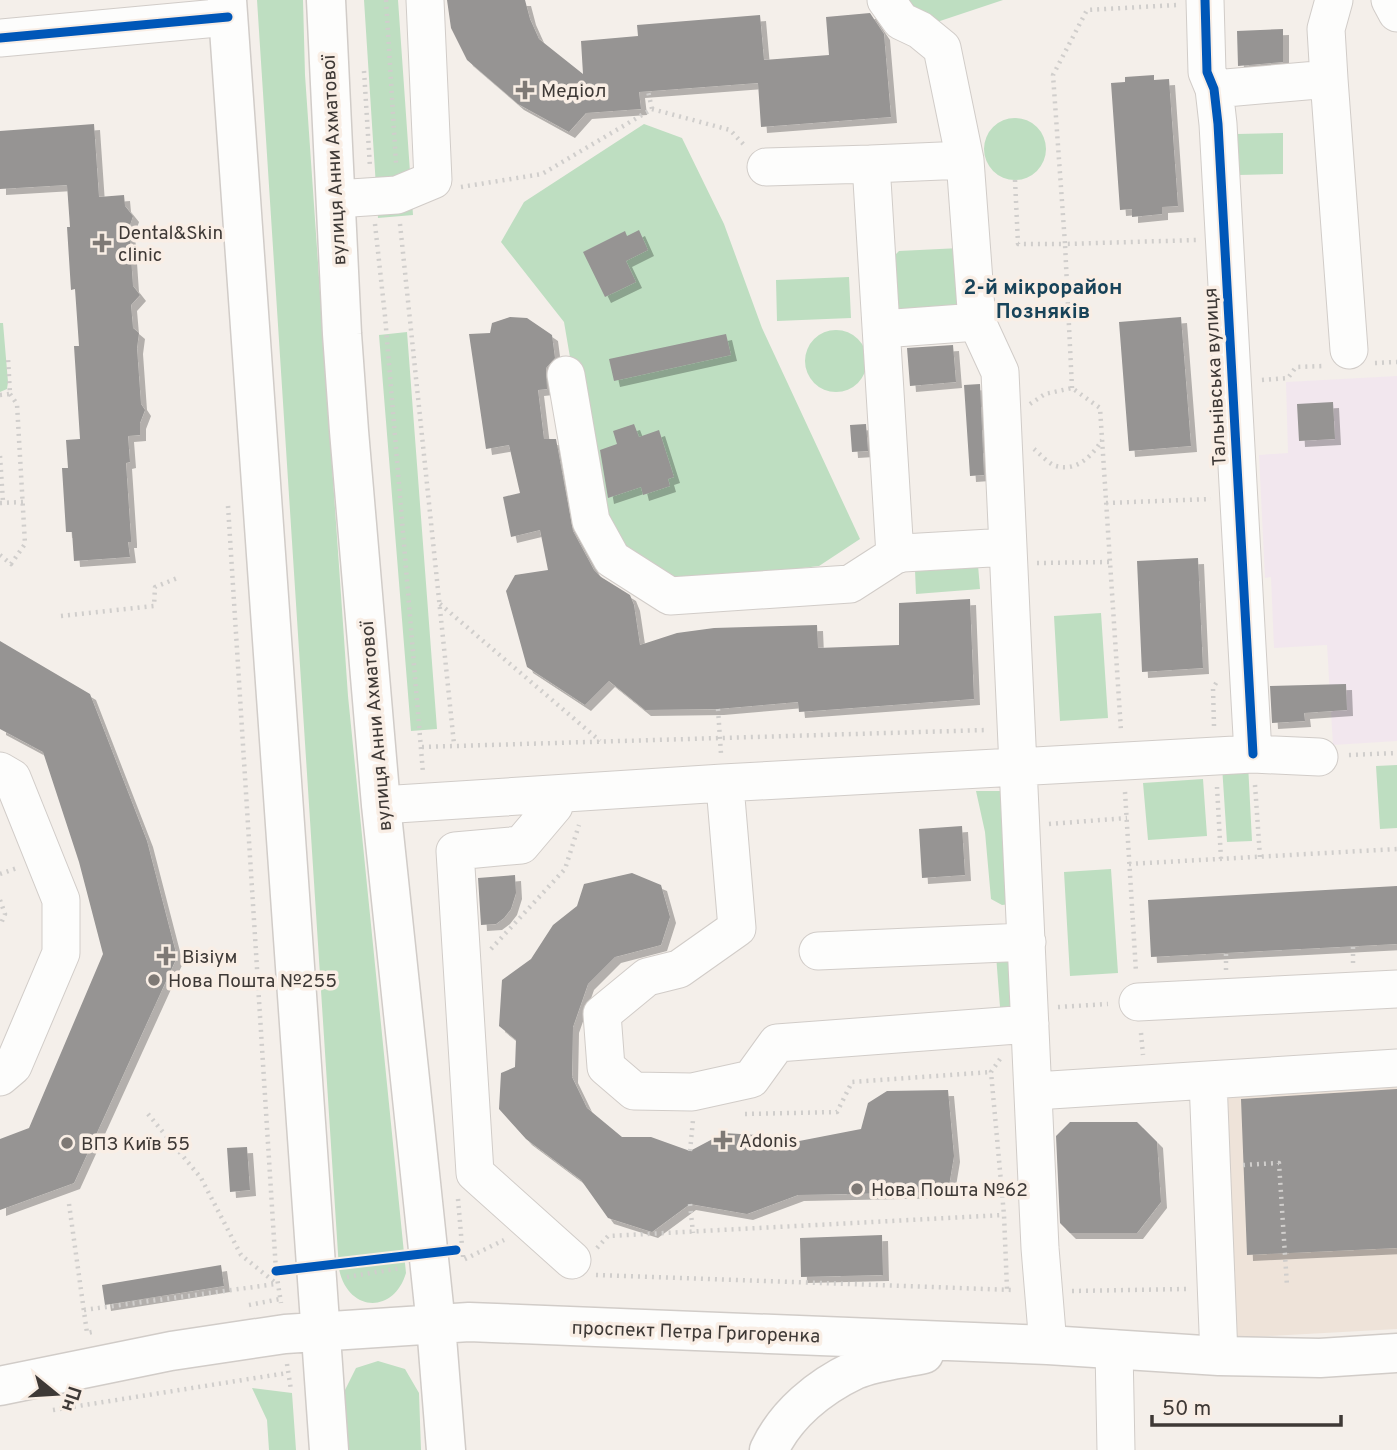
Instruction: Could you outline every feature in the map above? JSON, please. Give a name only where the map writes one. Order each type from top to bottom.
[{"type":"main road","name":"вулиця Анни Ахматової","points":[[326,0],[368,197],[342,345],[381,805],[450,1261],[436,1325],[446,1450]]},
{"type":"main road","points":[[227,8],[329,1450]]},
{"type":"main road","name":"проспект Петра Григоренка","points":[[0,1386],[171,1351],[285,1334],[469,1322],[1048,1345],[1219,1356],[1320,1358],[1397,1353]]},
{"type":"main road","points":[[769,1450],[777,1433],[812,1396],[857,1369],[971,1343]]},
{"type":"street","points":[[368,197],[433,180],[425,0]]},
{"type":"street","points":[[886,0],[901,21],[920,30],[942,48],[965,160],[977,322],[1000,372],[1041,1248],[1048,1345]]},
{"type":"street","points":[[1334,0],[1326,29],[1352,359]]},
{"type":"street","points":[[1390,0],[1397,13]]},
{"type":"street","name":"Тальнівська вулиця","points":[[1196,2],[1207,72],[1214,89],[1253,754]]},
{"type":"street","points":[[0,38],[227,8]]},
{"type":"street","points":[[1214,89],[1329,79]]},
{"type":"street","points":[[766,167],[965,160]]},
{"type":"street","points":[[871,164],[895,555]]},
{"type":"street","points":[[882,329],[977,322]]},
{"type":"street","points":[[566,374],[591,521],[612,559],[670,596],[850,584],[895,555],[1008,547]]},
{"type":"street","points":[[381,805],[554,801],[723,783],[1253,754],[1319,757]]},
{"type":"street","points":[[0,771],[12,778],[61,900],[61,953],[13,1066],[0,1077]]},
{"type":"street","points":[[723,783],[737,928],[679,969],[647,976],[602,1014],[606,1068],[634,1091],[692,1092],[751,1079],[776,1043],[1031,1024]]},
{"type":"street","points":[[554,801],[522,845],[455,851],[474,1174],[581,1264]]},
{"type":"street","points":[[818,951],[1027,942]]},
{"type":"street","points":[[1138,1002],[1397,989]]},
{"type":"street","points":[[1035,1091],[1397,1068]]},
{"type":"street","points":[[1208,1080],[1219,1356]]},
{"type":"street","points":[[1114,1349],[1116,1450]]},
{"type":"path","points":[[386,0],[368,197],[439,603],[454,744]]},
{"type":"path","points":[[1072,388],[1053,75],[1087,10],[1196,2]]},
{"type":"path","points":[[363,65],[368,197],[386,316],[422,747],[424,802]]},
{"type":"path","points":[[648,91],[652,109]]},
{"type":"path","points":[[448,189],[542,174],[652,109],[730,130],[766,167]]},
{"type":"path","points":[[1015,180],[1018,244],[1209,239]]},
{"type":"path","points":[[0,555],[11,564],[25,544],[17,404],[10,394],[8,358]]},
{"type":"path","points":[[1232,383],[1288,378],[1296,367],[1352,359],[1397,362]]},
{"type":"path","points":[[1001,404],[1032,404],[1045,394],[1072,388],[1100,408],[1145,1083]]},
{"type":"path","points":[[0,395],[10,394]]},
{"type":"path","points":[[1033,448],[1055,466],[1072,466],[1092,456],[1102,439]]},
{"type":"path","points":[[0,456],[2,502],[23,502]]},
{"type":"path","points":[[228,495],[277,1284]]},
{"type":"path","points":[[1106,503],[1212,499]]},
{"type":"path","points":[[61,616],[155,606],[155,587],[180,577]]},
{"type":"path","points":[[439,603],[600,741]]},
{"type":"path","points":[[718,709],[723,783]]},
{"type":"path","points":[[422,747],[990,730]]},
{"type":"path","points":[[1319,757],[1397,753]]},
{"type":"path","points":[[1253,754],[1260,857]]},
{"type":"path","points":[[485,960],[565,869],[586,806],[554,801]]},
{"type":"path","points":[[1021,827],[1127,818]]},
{"type":"path","points":[[1129,864],[1397,849]]},
{"type":"path","points":[[0,901],[5,914],[0,924]]},
{"type":"path","points":[[733,1114],[837,1112],[852,1082],[991,1072]]},
{"type":"path","points":[[148,1114],[201,1178],[241,1255],[277,1284]]},
{"type":"path","points":[[690,1151],[693,1115]]},
{"type":"path","points":[[1243,1164],[1279,1163],[1287,1286]]},
{"type":"path","points":[[450,1261],[452,1197]]},
{"type":"path","points":[[69,1204],[87,1333]]},
{"type":"path","points":[[690,1204],[693,1233]]},
{"type":"path","points":[[581,1264],[608,1236],[1003,1215]]},
{"type":"path","points":[[276,1271],[316,1274],[450,1261],[509,1238]]},
{"type":"path","points":[[581,1264],[1045,1292],[1217,1288]]},
{"type":"path","points":[[83,1310],[277,1284]]},
{"type":"path","points":[[41,1412],[287,1373]]},
{"type":"shaded area","points":[[1397,376],[1397,741],[1333,745],[1327,645],[1274,648],[1271,577],[1265,578],[1259,455],[1288,453],[1286,382]]},
{"type":"shaded area","points":[[1397,1068],[1397,1329],[1215,1339],[1208,1080]]},
{"type":"green space","points":[[257,0],[303,0],[305,75],[348,696],[406,1273],[392,1296],[371,1303],[352,1294],[339,1269]]},
{"type":"green space","points":[[364,0],[398,0],[413,215],[378,218]]},
{"type":"green space","points":[[895,0],[1003,0],[928,25]]},
{"type":"green space","points":[[1015,118],[1037,127],[1046,149],[1037,171],[1015,180],[993,171],[984,149],[993,127]]},
{"type":"green space","points":[[644,124],[682,138],[724,224],[762,328],[860,539],[819,566],[684,582],[631,552],[596,510],[564,322],[501,242],[524,202]]},
{"type":"green space","points":[[1283,133],[1283,174],[1238,175],[1237,134]]},
{"type":"green space","points":[[960,248],[962,303],[951,308],[896,309],[886,264],[899,251]]},
{"type":"green space","points":[[849,277],[851,318],[777,321],[776,280]]},
{"type":"green space","points":[[0,323],[3,323],[8,382],[7,389],[0,392]]},
{"type":"green space","points":[[836,330],[858,339],[867,361],[858,383],[836,392],[814,383],[805,361],[814,339]]},
{"type":"green space","points":[[407,332],[437,729],[411,731],[379,335]]},
{"type":"green space","points":[[978,565],[980,589],[916,594],[915,570]]},
{"type":"green space","points":[[1101,613],[1108,718],[1060,721],[1054,616]]},
{"type":"green space","points":[[1248,764],[1252,841],[1227,842],[1222,766]]},
{"type":"green space","points":[[1397,765],[1397,828],[1380,829],[1376,766]]},
{"type":"green space","points":[[1203,779],[1207,836],[1148,840],[1143,783]]},
{"type":"green space","points":[[976,791],[1012,791],[1011,904],[1002,905],[991,899],[985,832]]},
{"type":"green space","points":[[1111,869],[1118,973],[1070,976],[1064,872]]},
{"type":"green space","points":[[996,955],[1014,957],[1025,999],[1001,1020]]},
{"type":"green space","points":[[378,1361],[405,1369],[419,1393],[421,1450],[347,1450],[344,1392],[356,1368]]},
{"type":"green space","points":[[252,1388],[292,1393],[296,1450],[269,1450],[267,1420]]},
{"type":"building","points":[[447,0],[525,0],[539,39],[583,74],[581,41],[638,36],[637,25],[760,15],[764,60],[829,55],[826,17],[870,13],[884,34],[891,117],[761,127],[758,83],[639,92],[641,109],[586,113],[569,132],[518,104],[467,60],[451,28]]},
{"type":"building","points":[[1283,29],[1283,62],[1238,66],[1237,31]]},
{"type":"building","points":[[1154,75],[1154,80],[1169,79],[1178,206],[1162,207],[1162,214],[1132,217],[1132,209],[1120,210],[1111,83],[1125,82],[1125,77]]},
{"type":"building","points":[[94,124],[99,197],[124,195],[125,206],[133,216],[129,228],[133,286],[140,295],[131,305],[133,328],[139,333],[137,348],[141,404],[145,410],[140,423],[140,435],[128,436],[130,462],[126,463],[130,557],[74,561],[72,532],[66,532],[62,468],[68,468],[66,440],[80,439],[74,346],[79,346],[75,289],[71,290],[67,185],[0,189],[0,131]]},
{"type":"building","points":[[639,230],[648,250],[626,261],[636,282],[605,297],[583,252],[625,231],[627,236]]},
{"type":"building","points":[[510,317],[527,318],[552,335],[555,358],[546,368],[547,389],[538,390],[544,439],[556,439],[573,531],[594,570],[630,595],[640,645],[677,633],[714,628],[817,625],[818,648],[899,645],[899,603],[970,599],[974,699],[799,712],[798,702],[718,709],[645,710],[609,681],[585,705],[527,667],[506,591],[515,575],[548,570],[540,530],[511,537],[503,497],[520,493],[509,445],[486,449],[469,334],[490,333],[492,323]]},
{"type":"building","points":[[1181,317],[1191,446],[1129,451],[1119,322]]},
{"type":"building","points":[[726,334],[731,355],[614,381],[609,359]]},
{"type":"building","points":[[953,345],[956,382],[910,386],[907,348]]},
{"type":"building","points":[[980,384],[984,475],[970,476],[964,385]]},
{"type":"building","points":[[1333,402],[1335,439],[1299,441],[1297,404]]},
{"type":"building","points":[[634,424],[639,437],[659,430],[674,477],[668,479],[670,486],[643,495],[641,487],[608,498],[600,450],[617,444],[613,431]]},
{"type":"building","points":[[866,424],[868,451],[852,452],[850,425]]},
{"type":"building","points":[[1198,558],[1203,668],[1142,672],[1137,561]]},
{"type":"building","points":[[0,641],[90,694],[147,841],[177,957],[74,1183],[0,1210],[0,1139],[29,1128],[103,954],[79,862],[43,752],[0,729]]},
{"type":"building","points":[[1346,684],[1347,710],[1304,713],[1305,721],[1272,723],[1270,686]]},
{"type":"building","points":[[962,826],[965,875],[922,878],[919,829]]},
{"type":"building","points":[[632,873],[661,885],[670,917],[661,945],[615,957],[588,984],[573,1027],[572,1077],[587,1108],[622,1137],[651,1137],[690,1151],[724,1133],[794,1142],[861,1129],[868,1103],[887,1091],[948,1090],[954,1156],[948,1192],[798,1195],[747,1214],[690,1204],[652,1232],[608,1218],[581,1180],[526,1139],[499,1109],[501,1073],[515,1067],[516,1040],[499,1026],[502,980],[531,959],[553,925],[577,906],[584,884]]},
{"type":"building","points":[[515,875],[516,893],[511,909],[496,924],[481,925],[478,878]]},
{"type":"building","points":[[1397,886],[1397,944],[1151,957],[1148,900]]},
{"type":"building","points":[[1397,1089],[1397,1248],[1247,1255],[1241,1099]]},
{"type":"building","points":[[1070,1122],[1137,1122],[1157,1142],[1161,1202],[1137,1233],[1070,1233],[1060,1223],[1056,1136]]},
{"type":"building","points":[[247,1147],[250,1190],[230,1192],[227,1148]]},
{"type":"building","points":[[882,1235],[883,1275],[801,1277],[800,1238]]},
{"type":"building","points":[[221,1265],[224,1286],[105,1305],[102,1285]]},
{"type":"cycle path","points":[[1205,0],[1207,72],[1214,89],[1218,124],[1253,754]]},
{"type":"cycle path","points":[[0,38],[228,17]]},
{"type":"cycle path","points":[[276,1271],[456,1250]]},
{"type":"place","name":"Медіол","points":[[525,90]]},
{"type":"place","name":"Dental&Skin clinic","points":[[102,243]]},
{"type":"place","name":"Візіум","points":[[166,956]]},
{"type":"place","name":"Нова Пошта №255","points":[[154,980]]},
{"type":"place","name":"Adonis","points":[[723,1140]]},
{"type":"place","name":"ВПЗ Київ 55","points":[[67,1143]]},
{"type":"place","name":"Нова Пошта №62","points":[[857,1189]]},
{"type":"district","name":"2-й мікрорайон Позняків","points":[[1043,299]]}]
